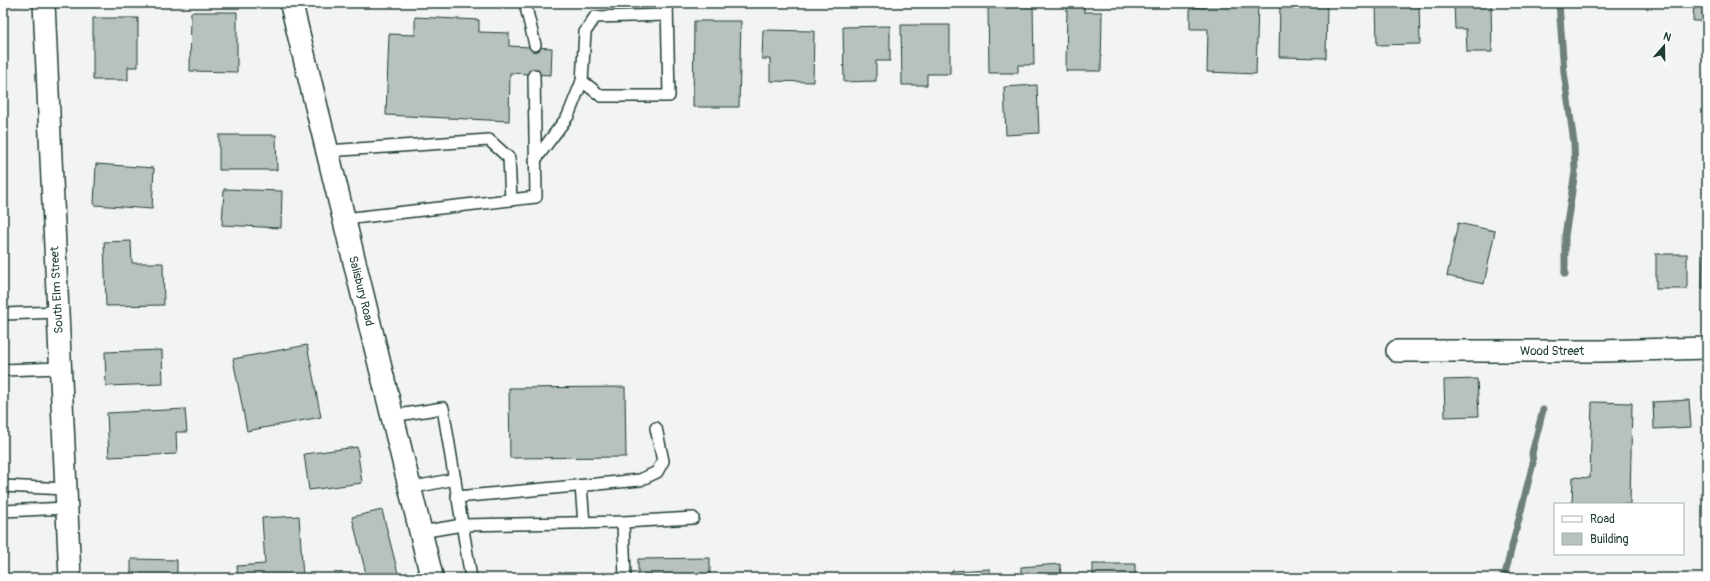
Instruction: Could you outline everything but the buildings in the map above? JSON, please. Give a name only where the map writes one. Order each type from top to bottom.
[{"type":"street","name":"Salisbury Road","points":[[291,3],[432,578]]},
{"type":"street","name":"South Elm Street","points":[[44,4],[70,578]]},
{"type":"street","name":"Wood Street","points":[[1397,351],[1601,351],[1707,348]]},
{"type":"lane","points":[[525,3],[535,45]]},
{"type":"lane","points":[[582,81],[601,96],[668,96],[667,3]]},
{"type":"lane","points":[[535,160],[568,116],[582,81],[585,32],[595,17],[667,15]]},
{"type":"lane","points":[[344,219],[536,197],[534,75]]},
{"type":"lane","points":[[327,151],[489,140],[509,158],[511,200]]},
{"type":"lane","points":[[3,314],[58,312]]},
{"type":"lane","points":[[3,370],[60,368]]},
{"type":"lane","points":[[392,416],[443,408],[471,578]]},
{"type":"lane","points":[[457,497],[640,480],[657,472],[663,461],[656,428]]},
{"type":"lane","points":[[410,488],[454,479]]},
{"type":"lane","points":[[3,486],[66,498]]},
{"type":"lane","points":[[581,486],[584,523]]},
{"type":"lane","points":[[3,511],[66,498]]},
{"type":"lane","points":[[421,532],[462,525],[623,522],[693,518]]},
{"type":"lane","points":[[623,522],[625,578]]},
{"type":"path","points":[[3,5],[172,3]]},
{"type":"waterway","points":[[1559,3],[1564,72],[1574,143],[1575,172],[1565,236],[1565,274]]},
{"type":"waterway","points":[[1504,578],[1533,463],[1532,453],[1543,410]]}]
